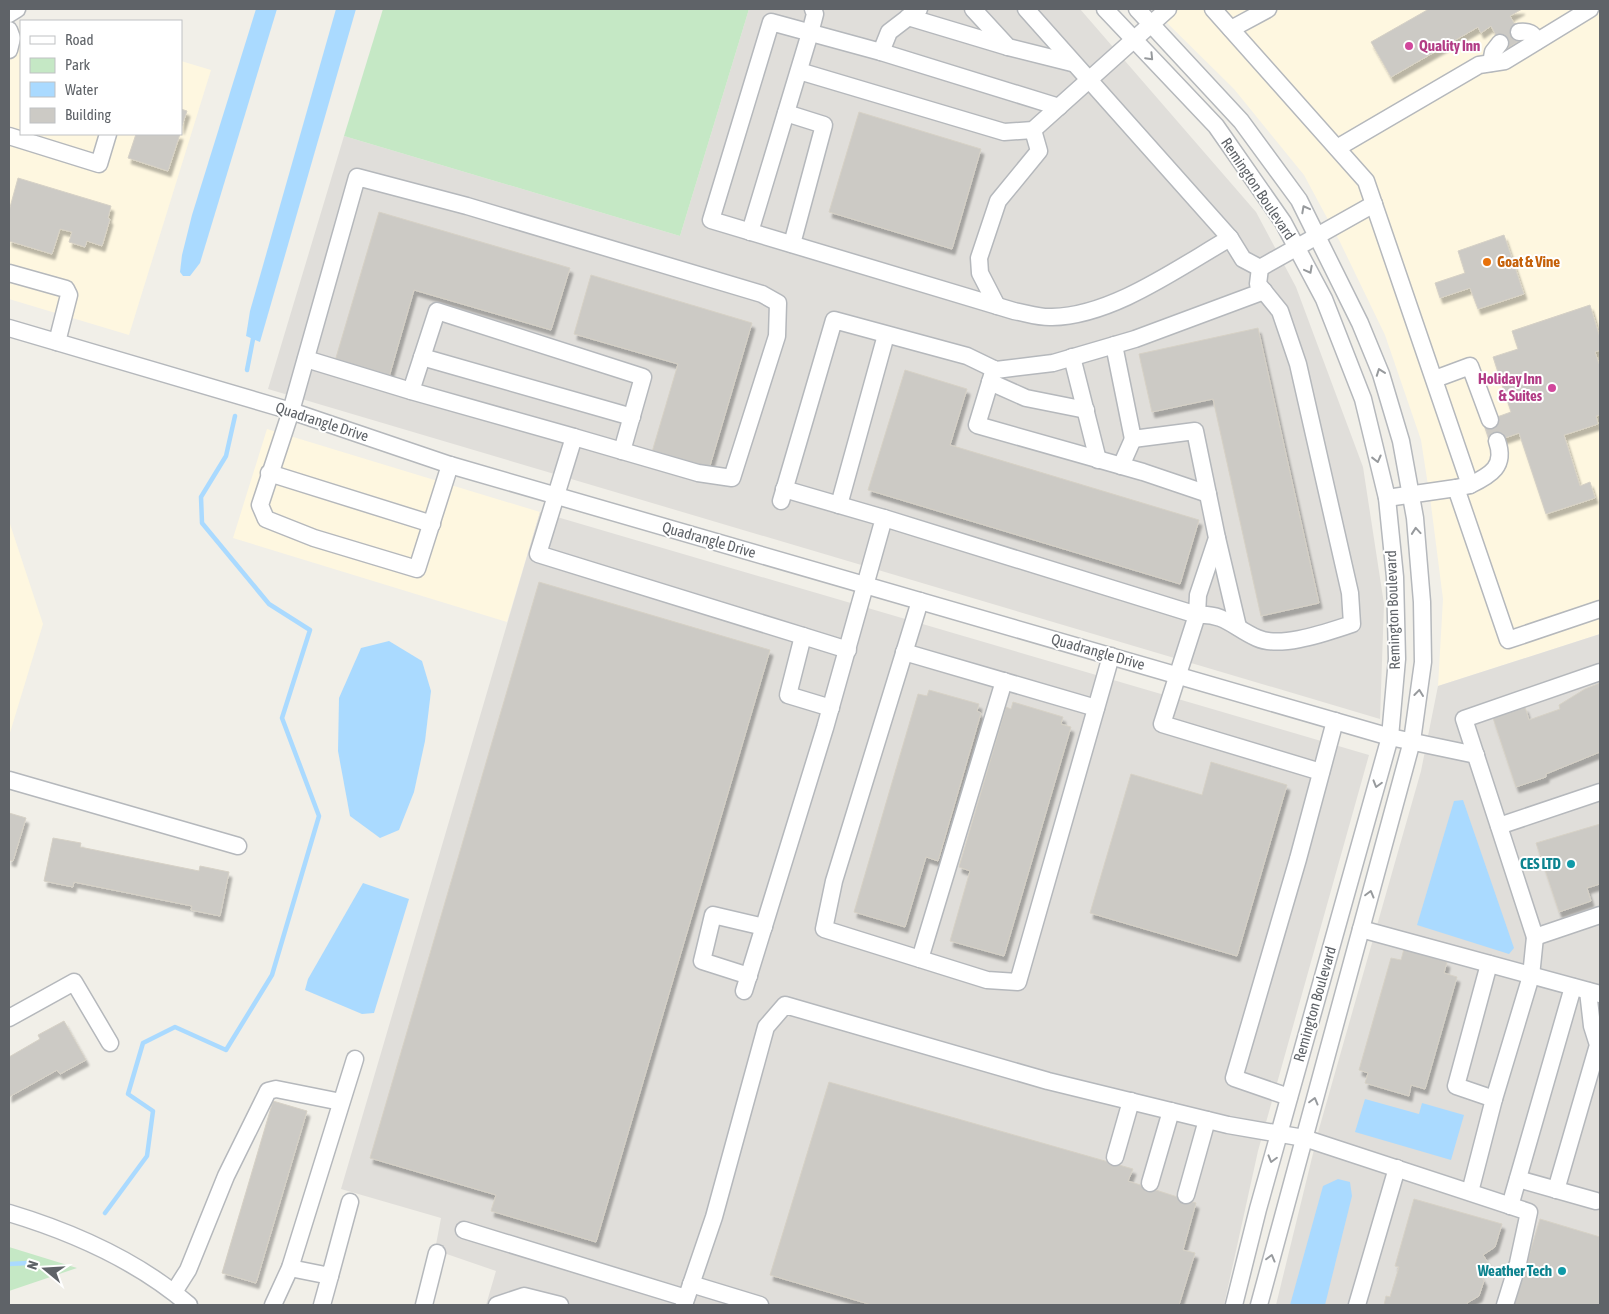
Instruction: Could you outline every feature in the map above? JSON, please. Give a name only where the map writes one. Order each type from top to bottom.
[{"type":"street","points":[[9,14],[17,9]]},
{"type":"street","points":[[750,232],[810,34],[815,14],[813,9]]},
{"type":"street","points":[[973,9],[1008,47]]},
{"type":"street","points":[[1026,9],[1072,63],[1230,238],[1243,259],[1260,268]]},
{"type":"street","name":"Remington Boulevard","points":[[1105,9],[1216,126],[1283,222],[1324,299],[1363,399],[1387,498],[1395,577],[1397,659],[1390,737],[1289,1097],[1234,1305]]},
{"type":"street","name":"Remington Boulevard","points":[[1137,9],[1241,121],[1299,200],[1318,235],[1382,374],[1401,441],[1415,518],[1423,662],[1412,741],[1259,1305]]},
{"type":"street","points":[[799,71],[1004,132],[1033,130],[1168,9]]},
{"type":"street","points":[[1213,9],[1366,181],[1435,379],[1463,486],[1508,640],[1600,609]]},
{"type":"street","points":[[1231,29],[1268,9]]},
{"type":"street","points":[[1338,148],[1479,65],[1505,61],[1590,9]]},
{"type":"street","points":[[881,52],[889,32],[913,13],[1008,47],[1072,63]]},
{"type":"street","points":[[1059,107],[881,52],[771,22],[711,220],[997,306],[1051,318],[1088,312],[1120,300],[1230,238]]},
{"type":"street","points":[[1519,32],[1526,31],[1533,34],[1537,42]]},
{"type":"street","points":[[1491,63],[1493,52],[1500,43]]},
{"type":"street","points":[[786,113],[824,125],[792,244]]},
{"type":"street","points":[[997,306],[980,273],[979,258],[998,201],[1039,151],[1033,130]]},
{"type":"street","points":[[9,136],[99,164],[108,135]]},
{"type":"street","points":[[306,359],[698,473],[732,478],[777,336],[778,303],[762,294],[467,206],[357,177],[291,411],[260,505],[266,519],[314,538],[418,569],[450,465]]},
{"type":"street","points":[[1260,268],[1374,204]]},
{"type":"street","points":[[1086,410],[1026,398],[967,356],[834,320],[782,495],[839,505],[1197,615],[1212,614],[1258,639],[1284,642],[1352,624],[1350,592],[1298,364],[1280,311],[1258,284],[1260,268]]},
{"type":"street","points":[[9,273],[66,289],[69,295],[57,342]]},
{"type":"street","points":[[992,375],[1114,346],[1264,291]]},
{"type":"street","points":[[411,391],[437,311],[643,377],[622,451]]},
{"type":"street","name":"Quadrangle Drive","points":[[9,328],[291,411],[450,465],[556,496],[1390,737],[1476,755]]},
{"type":"street","points":[[839,505],[886,335]]},
{"type":"street","points":[[1114,346],[1133,439],[1121,466]]},
{"type":"street","points":[[422,356],[632,416]]},
{"type":"street","points":[[1072,357],[1098,460]]},
{"type":"street","points":[[1435,379],[1470,366],[1490,420]]},
{"type":"street","points":[[992,375],[977,425],[1121,466],[1208,494]]},
{"type":"street","points":[[1133,439],[1194,431],[1238,627]]},
{"type":"street","points":[[574,437],[538,554],[848,650]]},
{"type":"street","points":[[1387,498],[1463,486],[1489,476],[1495,470],[1500,455],[1497,440]]},
{"type":"street","points":[[269,473],[432,524]]},
{"type":"street","points":[[764,927],[713,915],[702,961],[747,984],[831,708],[884,518]]},
{"type":"street","points":[[1217,538],[1198,595],[1197,615],[1162,724],[1321,772]]},
{"type":"street","points":[[920,601],[834,880],[824,929],[987,980],[1018,982],[1111,656]]},
{"type":"street","points":[[803,636],[788,695],[831,708]]},
{"type":"street","points":[[904,652],[1096,708]]},
{"type":"street","points":[[1470,1192],[1494,1099],[1531,976],[1535,937],[1464,718],[1600,672]]},
{"type":"street","points":[[920,959],[1004,681]]},
{"type":"street","points":[[1289,1097],[1234,1078],[1298,859],[1335,721]]},
{"type":"street","points":[[9,780],[238,846]]},
{"type":"street","points":[[1499,826],[1600,792]]},
{"type":"street","points":[[1535,937],[1600,914]]},
{"type":"street","points":[[1361,929],[1587,991]]},
{"type":"street","points":[[1489,964],[1456,1086],[1494,1099]]},
{"type":"street","points":[[9,1018],[74,982],[110,1043]]},
{"type":"street","points":[[1510,1206],[1518,1179],[1587,991]]},
{"type":"street","points":[[1556,1190],[1598,1045],[1592,1026],[1587,991]]},
{"type":"street","points":[[687,1296],[714,1217],[766,1026],[785,1005],[1039,1079],[1207,1120],[1304,1138],[1528,1212],[1518,1262],[1505,1305]]},
{"type":"street","points":[[273,1305],[290,1268],[355,1059]]},
{"type":"street","points":[[174,1292],[188,1270],[226,1176],[268,1091],[276,1088],[341,1102]]},
{"type":"street","points":[[1115,1157],[1131,1101]]},
{"type":"street","points":[[1150,1183],[1172,1111]]},
{"type":"street","points":[[1186,1195],[1207,1120]]},
{"type":"street","points":[[1357,1305],[1397,1168]]},
{"type":"street","points":[[1518,1179],[1596,1202]]},
{"type":"street","points":[[322,1305],[350,1202]]},
{"type":"street","points":[[9,1213],[76,1238],[117,1258],[174,1292],[189,1305]]},
{"type":"street","points":[[464,1230],[687,1296],[760,1305]]},
{"type":"street","points":[[424,1305],[437,1253]]},
{"type":"street","points":[[290,1268],[330,1276]]},
{"type":"street","points":[[497,1305],[524,1296],[560,1305]]},
{"type":"shaded area","points":[[749,9],[1080,9],[1256,212],[1296,287],[1363,467],[1384,604],[1380,719],[268,389],[344,136],[680,236]]},
{"type":"shaded area","points":[[1153,9],[1599,9],[1600,634],[1438,686],[1443,599],[1431,505],[1421,440],[1385,335],[1340,242],[1304,175],[1234,89]]},
{"type":"shaded area","points":[[20,28],[20,135],[182,135],[182,61],[211,70],[129,335],[9,299],[9,34]]},
{"type":"shaded area","points":[[267,429],[540,512],[507,622],[233,538]]},
{"type":"shaded area","points":[[540,512],[1369,755],[1258,1151],[1224,1305],[486,1305],[496,1271],[435,1250],[441,1218],[341,1189]]},
{"type":"shaded area","points":[[9,521],[43,624],[9,736]]},
{"type":"shaded area","points":[[1600,634],[1600,1305],[1276,1305],[1319,1129],[1421,771],[1438,686]]},
{"type":"green space","points":[[383,9],[749,9],[680,236],[344,136]]},
{"type":"green space","points":[[9,1247],[77,1268],[9,1291]]},
{"type":"water","points":[[256,9],[277,9],[200,263],[190,276],[183,276],[180,272],[182,255],[192,215]]},
{"type":"water","points":[[336,9],[356,9],[260,342],[246,336],[250,311]]},
{"type":"water","points":[[389,641],[422,661],[431,691],[425,741],[414,792],[399,830],[380,838],[350,816],[338,751],[339,698],[361,648]]},
{"type":"water","points":[[1463,800],[1514,948],[1509,954],[1417,925],[1454,801]]},
{"type":"water","points":[[363,883],[409,899],[374,1013],[362,1014],[305,990],[308,979]]},
{"type":"water","points":[[1365,1099],[1419,1114],[1422,1103],[1464,1115],[1451,1160],[1355,1132]]},
{"type":"water","points":[[1338,1179],[1350,1182],[1352,1196],[1325,1305],[1290,1305],[1323,1186]]},
{"type":"building","name":"Quality Inn","points":[[1429,9],[1522,9],[1510,16],[1523,39],[1504,50],[1491,26],[1481,33],[1478,27],[1391,77],[1371,42]]},
{"type":"building","points":[[182,109],[187,111],[182,126]]},
{"type":"building","points":[[859,112],[981,149],[952,249],[829,212]]},
{"type":"building","points":[[136,135],[180,135],[168,171],[128,158]]},
{"type":"building","points":[[18,178],[111,206],[108,218],[110,219],[102,246],[87,241],[85,247],[69,242],[72,232],[60,229],[52,254],[9,241],[9,211]]},
{"type":"building","points":[[379,212],[570,268],[551,330],[414,290],[389,377],[335,361]]},
{"type":"building","name":"Goat & Vine","points":[[1504,235],[1524,294],[1478,309],[1470,288],[1440,298],[1435,283],[1465,273],[1458,251]]},
{"type":"building","points":[[591,275],[752,323],[709,469],[652,452],[678,364],[574,334]]},
{"type":"building","name":"Holiday Inn & Suites","points":[[1590,305],[1600,338],[1600,350],[1595,352],[1600,364],[1600,415],[1596,416],[1598,424],[1564,435],[1580,486],[1590,482],[1595,498],[1546,514],[1519,433],[1490,443],[1483,422],[1511,412],[1493,357],[1518,349],[1512,331]]},
{"type":"building","points":[[1258,328],[1319,603],[1261,616],[1213,399],[1152,412],[1139,354]]},
{"type":"building","points":[[905,370],[967,389],[950,445],[1199,520],[1180,584],[868,490]]},
{"type":"building","points":[[539,582],[770,650],[596,1242],[491,1211],[496,1195],[370,1158]]},
{"type":"building","points":[[1600,683],[1600,752],[1546,774],[1546,777],[1516,787],[1493,718],[1525,707],[1529,720],[1560,709],[1559,705],[1585,689]]},
{"type":"building","points":[[929,690],[979,704],[977,711],[981,713],[938,861],[926,857],[905,927],[854,912],[918,694],[927,696]]},
{"type":"building","points":[[1013,702],[1063,717],[1061,724],[1071,727],[1004,956],[950,941],[970,871],[959,867],[1006,707],[1011,709]]},
{"type":"building","points":[[1211,762],[1287,785],[1237,956],[1090,913],[1131,774],[1202,795]]},
{"type":"building","points":[[9,813],[26,818],[13,861],[9,860]]},
{"type":"building","name":"CES LTD","points":[[1600,824],[1600,884],[1587,888],[1591,901],[1559,912],[1536,843]]},
{"type":"building","points":[[53,838],[81,843],[80,847],[199,871],[200,866],[229,872],[220,916],[191,910],[192,906],[74,882],[73,887],[44,881]]},
{"type":"building","points":[[1404,949],[1447,962],[1444,973],[1457,977],[1425,1089],[1411,1085],[1409,1096],[1365,1083],[1368,1073],[1359,1070],[1391,958],[1401,960]]},
{"type":"building","points":[[64,1021],[86,1060],[60,1074],[57,1070],[9,1097],[9,1057],[40,1039],[38,1035]]},
{"type":"building","points":[[829,1082],[1133,1169],[1128,1181],[1196,1203],[1183,1250],[1195,1253],[1179,1305],[872,1305],[770,1275]]},
{"type":"building","points":[[273,1101],[307,1111],[256,1283],[222,1273]]},
{"type":"building","points":[[1414,1199],[1502,1224],[1495,1247],[1483,1255],[1489,1264],[1478,1271],[1484,1281],[1479,1296],[1467,1303],[1468,1305],[1384,1305],[1386,1296],[1390,1297],[1399,1267],[1395,1266]]},
{"type":"building","name":"Weather Tech","points":[[1540,1219],[1600,1237],[1600,1305],[1514,1305]]},
{"type":"waterway","points":[[247,370],[253,339]]},
{"type":"waterway","points":[[105,1213],[147,1156],[153,1111],[128,1094],[143,1043],[175,1027],[226,1050],[272,975],[319,816],[282,718],[310,630],[269,604],[202,523],[201,497],[226,456],[235,416]]},
{"type":"waterway","points":[[9,1264],[28,1263]]},
{"type":"place","name":"Quality Inn","points":[[1409,46]]},
{"type":"place","name":"Goat & Vine","points":[[1487,262]]},
{"type":"place","name":"Holiday Inn & Suites","points":[[1552,388]]},
{"type":"place","name":"CES LTD","points":[[1571,864]]},
{"type":"place","name":"Weather Tech","points":[[1562,1271]]}]
